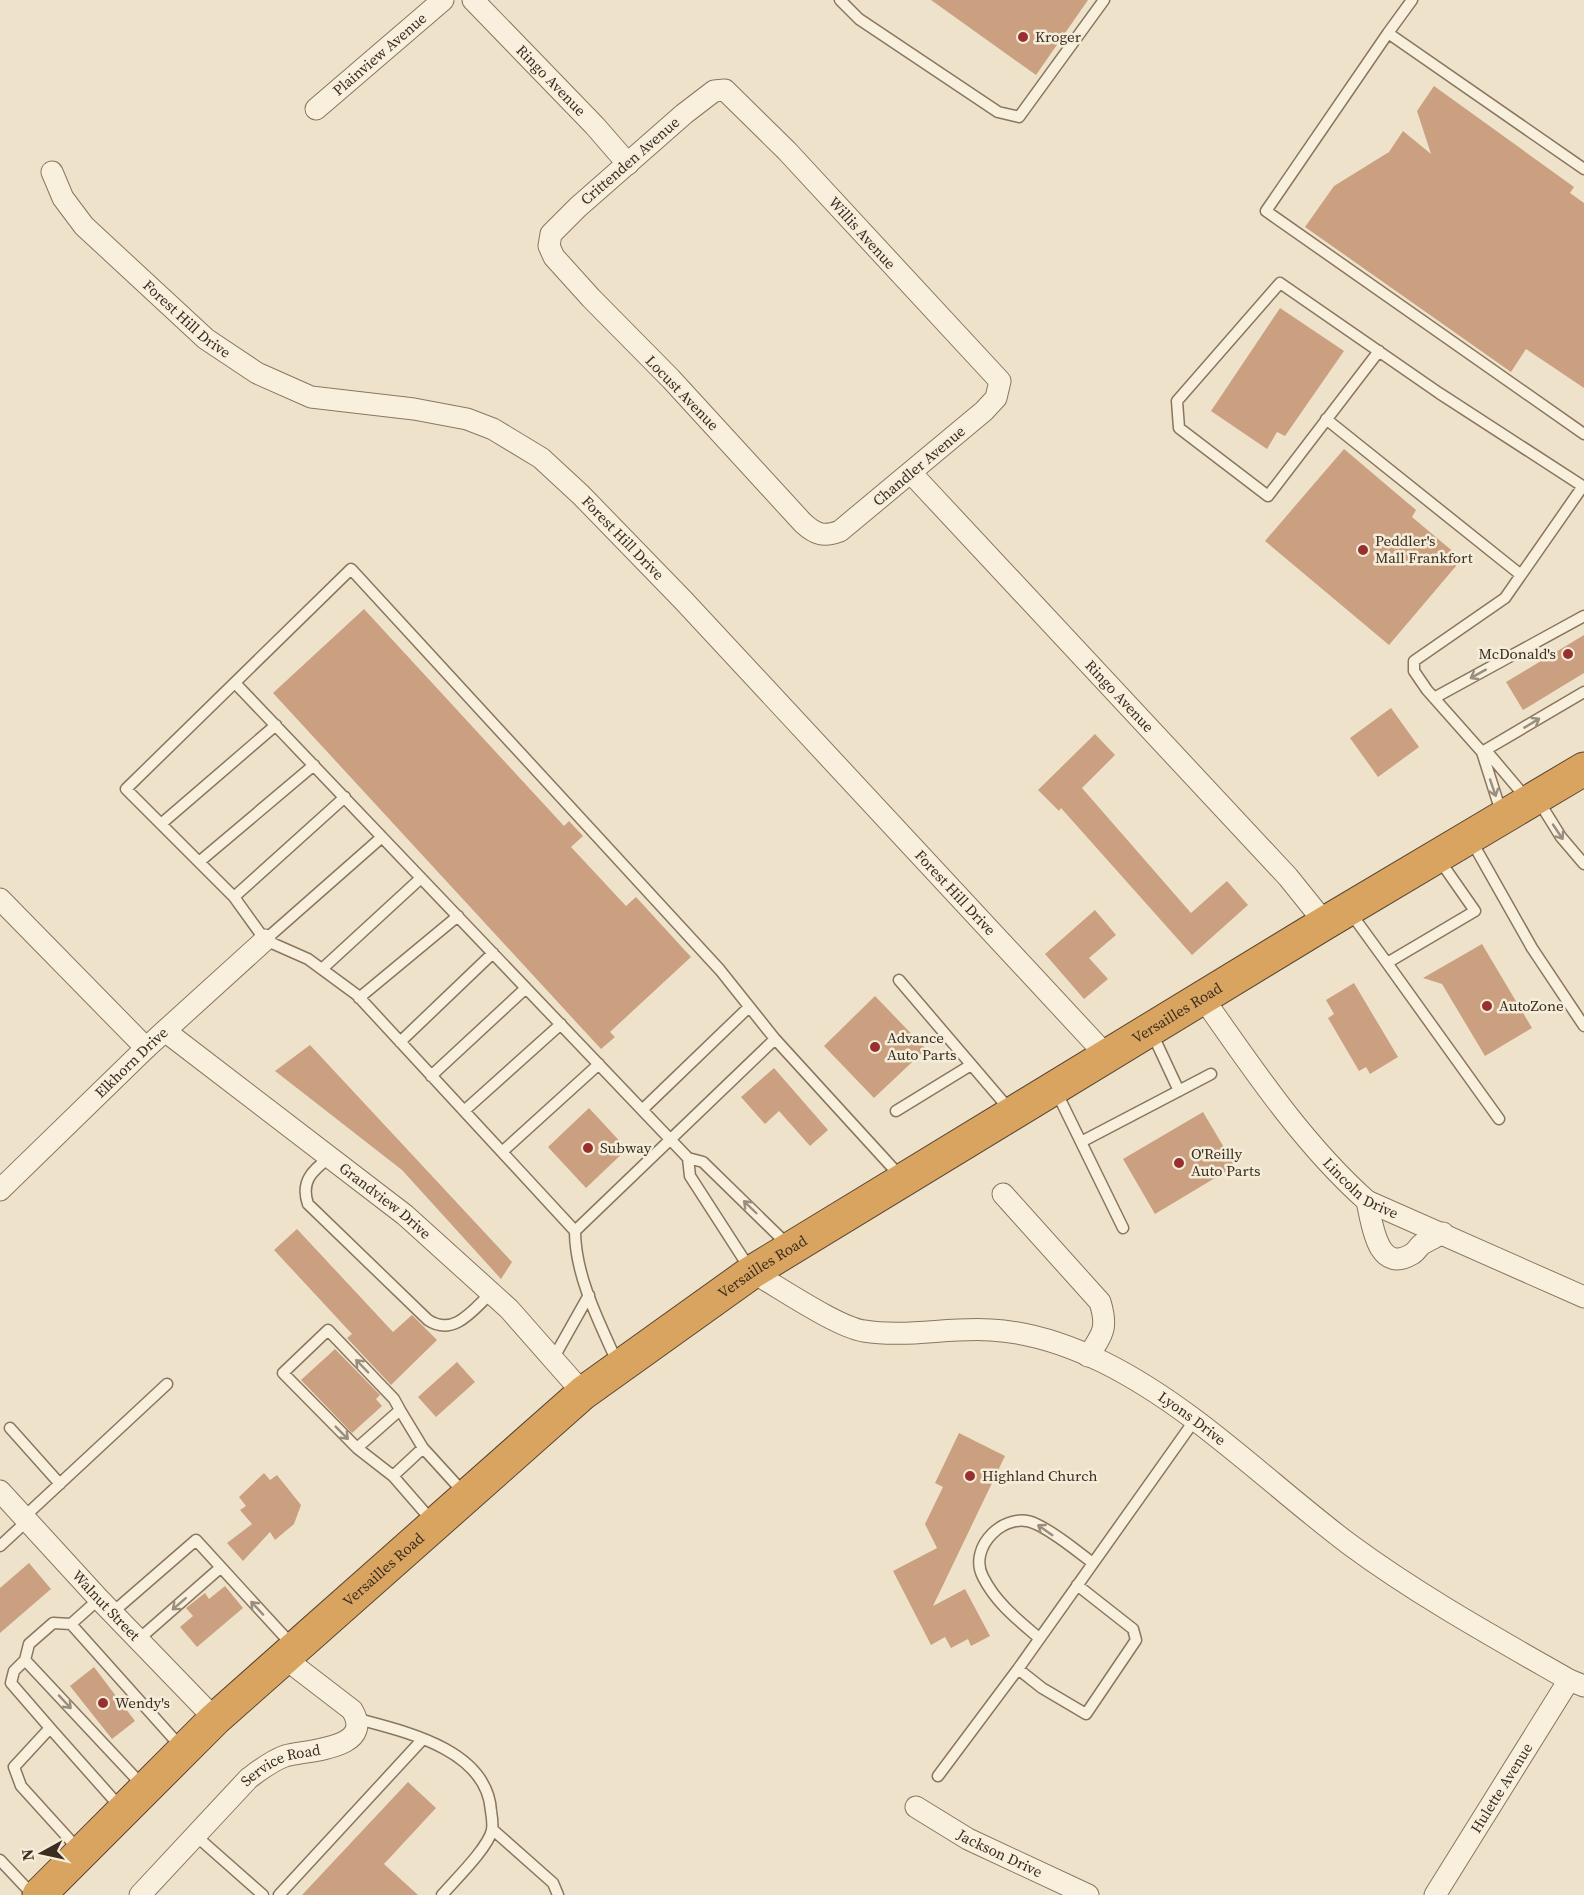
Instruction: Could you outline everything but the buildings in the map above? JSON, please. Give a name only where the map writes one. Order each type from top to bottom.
[{"type":"highway","name":"Versailles Road","points":[[39,1895],[215,1719],[583,1393],[752,1272],[1106,1055],[1584,769]]},
{"type":"street","name":"Plainview Avenue","points":[[316,110],[443,0]]},
{"type":"street","name":"Ringo Avenue","points":[[473,0],[595,126],[628,164]]},
{"type":"street","name":"Crittenden Avenue","points":[[549,242],[551,234],[578,207],[693,107],[714,91],[721,90]]},
{"type":"street","name":"Willis Avenue","points":[[721,90],[734,96],[761,123],[1000,381]]},
{"type":"street","name":"Forest Hill Drive","points":[[52,172],[63,198],[84,226],[206,339],[257,373],[311,397],[414,409],[467,419],[518,442],[554,469],[683,600],[1106,1055]]},
{"type":"street","name":"Locust Avenue","points":[[549,242],[554,256],[597,305],[671,379],[803,523],[823,536]]},
{"type":"street","name":"Chandler Avenue","points":[[823,536],[840,531],[912,474],[992,404],[999,391],[1000,381]]},
{"type":"street","name":"Ringo Avenue","points":[[912,474],[1280,868],[1336,916]]},
{"type":"street","points":[[0,899],[146,1048]]},
{"type":"street","name":"Elkhorn Drive","points":[[0,1190],[146,1048],[265,940]]},
{"type":"street","name":"Lincoln Drive","points":[[1203,998],[1256,1073],[1343,1180],[1367,1201],[1584,1297]]},
{"type":"street","name":"Grandview Drive","points":[[165,1031],[405,1215],[490,1293],[583,1393]]},
{"type":"street","points":[[1003,1194],[1100,1302],[1105,1320],[1102,1335],[1088,1356]]},
{"type":"street","points":[[1367,1201],[1378,1248],[1389,1257],[1399,1258],[1412,1254],[1421,1245],[1443,1233]]},
{"type":"street","name":"Lyons Drive","points":[[752,1272],[828,1316],[862,1331],[893,1333],[991,1329],[1040,1336],[1088,1356],[1152,1389],[1349,1544],[1415,1589],[1576,1683]]},
{"type":"street","name":"Walnut Street","points":[[0,1491],[215,1719]]},
{"type":"street","points":[[288,1652],[352,1710],[358,1719]]},
{"type":"street","name":"Hulette Avenue","points":[[1435,1895],[1576,1683]]},
{"type":"street","name":"Service Road","points":[[140,1895],[249,1778],[267,1764],[286,1756],[334,1747],[352,1735],[357,1728],[358,1719]]},
{"type":"street","name":"Jackson Drive","points":[[916,1807],[968,1839],[1088,1895]]},
{"type":"lane","points":[[840,0],[859,19],[998,112],[1019,117],[1104,0]]},
{"type":"lane","points":[[1412,0],[1266,211],[1584,434]]},
{"type":"lane","points":[[1388,33],[1584,169]]},
{"type":"lane","points":[[1379,351],[1268,496],[1179,428],[1177,401],[1280,283],[1583,486],[1505,598],[1414,661],[1414,671],[1523,805],[1561,837],[1584,864]]},
{"type":"lane","points":[[1326,419],[1521,575]]},
{"type":"lane","points":[[619,1367],[589,1295],[575,1246],[575,1232],[359,998],[322,969],[265,940],[234,897],[126,789],[351,569],[720,970],[775,1039],[903,1180]]},
{"type":"lane","points":[[1431,694],[1584,616]]},
{"type":"lane","points":[[235,683],[688,1158],[703,1162],[791,1248]]},
{"type":"lane","points":[[1482,752],[1584,692]]},
{"type":"lane","points":[[162,824],[276,725]]},
{"type":"lane","points":[[1482,752],[1489,754],[1523,805]]},
{"type":"lane","points":[[199,862],[314,765]]},
{"type":"lane","points":[[234,897],[345,797]]},
{"type":"lane","points":[[265,940],[382,837]]},
{"type":"lane","points":[[1469,837],[1532,948],[1584,1026]]},
{"type":"lane","points":[[1387,963],[1475,911],[1437,857]]},
{"type":"lane","points":[[322,969],[421,878]]},
{"type":"lane","points":[[359,998],[458,916]]},
{"type":"lane","points":[[1336,916],[1387,963],[1498,1119]]},
{"type":"lane","points":[[400,1042],[493,953]]},
{"type":"lane","points":[[898,980],[1013,1113]]},
{"type":"lane","points":[[431,1076],[526,988]]},
{"type":"lane","points":[[642,1110],[749,1007]]},
{"type":"lane","points":[[464,1111],[561,1024]]},
{"type":"lane","points":[[1150,1029],[1179,1091]]},
{"type":"lane","points":[[575,1232],[775,1039]]},
{"type":"lane","points":[[502,1152],[599,1064]]},
{"type":"lane","points":[[896,1111],[971,1065]]},
{"type":"lane","points":[[1081,1142],[1211,1074]]},
{"type":"lane","points":[[1054,1087],[1123,1228]]},
{"type":"lane","points":[[330,1157],[311,1171],[305,1194],[308,1204],[428,1320],[444,1327],[453,1325],[490,1293]]},
{"type":"lane","points":[[688,1158],[690,1176],[752,1272]]},
{"type":"lane","points":[[553,1359],[589,1295]]},
{"type":"lane","points":[[434,1524],[393,1476],[357,1448],[283,1373],[328,1330],[394,1399],[423,1448],[466,1496]]},
{"type":"lane","points":[[0,1546],[60,1484],[167,1384]]},
{"type":"lane","points":[[357,1448],[400,1410]]},
{"type":"lane","points":[[938,1776],[1018,1669],[1194,1421]]},
{"type":"lane","points":[[10,1428],[60,1484]]},
{"type":"lane","points":[[393,1476],[423,1448]]},
{"type":"lane","points":[[1039,1638],[1002,1606],[982,1575],[982,1549],[987,1542],[998,1528],[1018,1519],[1036,1523],[1093,1563]]},
{"type":"lane","points":[[134,1799],[50,1728],[11,1683],[14,1671],[25,1660],[29,1644],[53,1623],[71,1624],[106,1606],[196,1540],[288,1652]]},
{"type":"lane","points":[[139,1639],[220,1568]]},
{"type":"lane","points":[[1018,1669],[1042,1688],[1086,1714],[1136,1640],[1133,1629],[1077,1585]]},
{"type":"lane","points":[[71,1624],[184,1750]]},
{"type":"lane","points":[[25,1660],[134,1799]]},
{"type":"lane","points":[[358,1719],[396,1729],[470,1764],[485,1784],[491,1805],[492,1829],[487,1840],[442,1895]]},
{"type":"lane","points":[[50,1728],[14,1767],[21,1786],[81,1852]]},
{"type":"lane","points":[[279,1895],[422,1740]]},
{"type":"lane","points":[[492,1829],[553,1883],[558,1895]]},
{"type":"lane","points":[[195,1835],[263,1895]]},
{"type":"lane","points":[[0,1860],[33,1895]]},
{"type":"place","name":"Kroger","points":[[1023,37]]},
{"type":"place","name":"Peddler's Mall Frankfort","points":[[1363,550]]},
{"type":"place","name":"McDonald's","points":[[1568,654]]},
{"type":"place","name":"AutoZone","points":[[1487,1006]]},
{"type":"place","name":"Advance Auto Parts","points":[[875,1047]]},
{"type":"place","name":"Subway","points":[[588,1148]]},
{"type":"place","name":"O'Reilly Auto Parts","points":[[1179,1163]]},
{"type":"place","name":"Highland Church","points":[[970,1476]]},
{"type":"place","name":"Wendy's","points":[[103,1703]]}]
